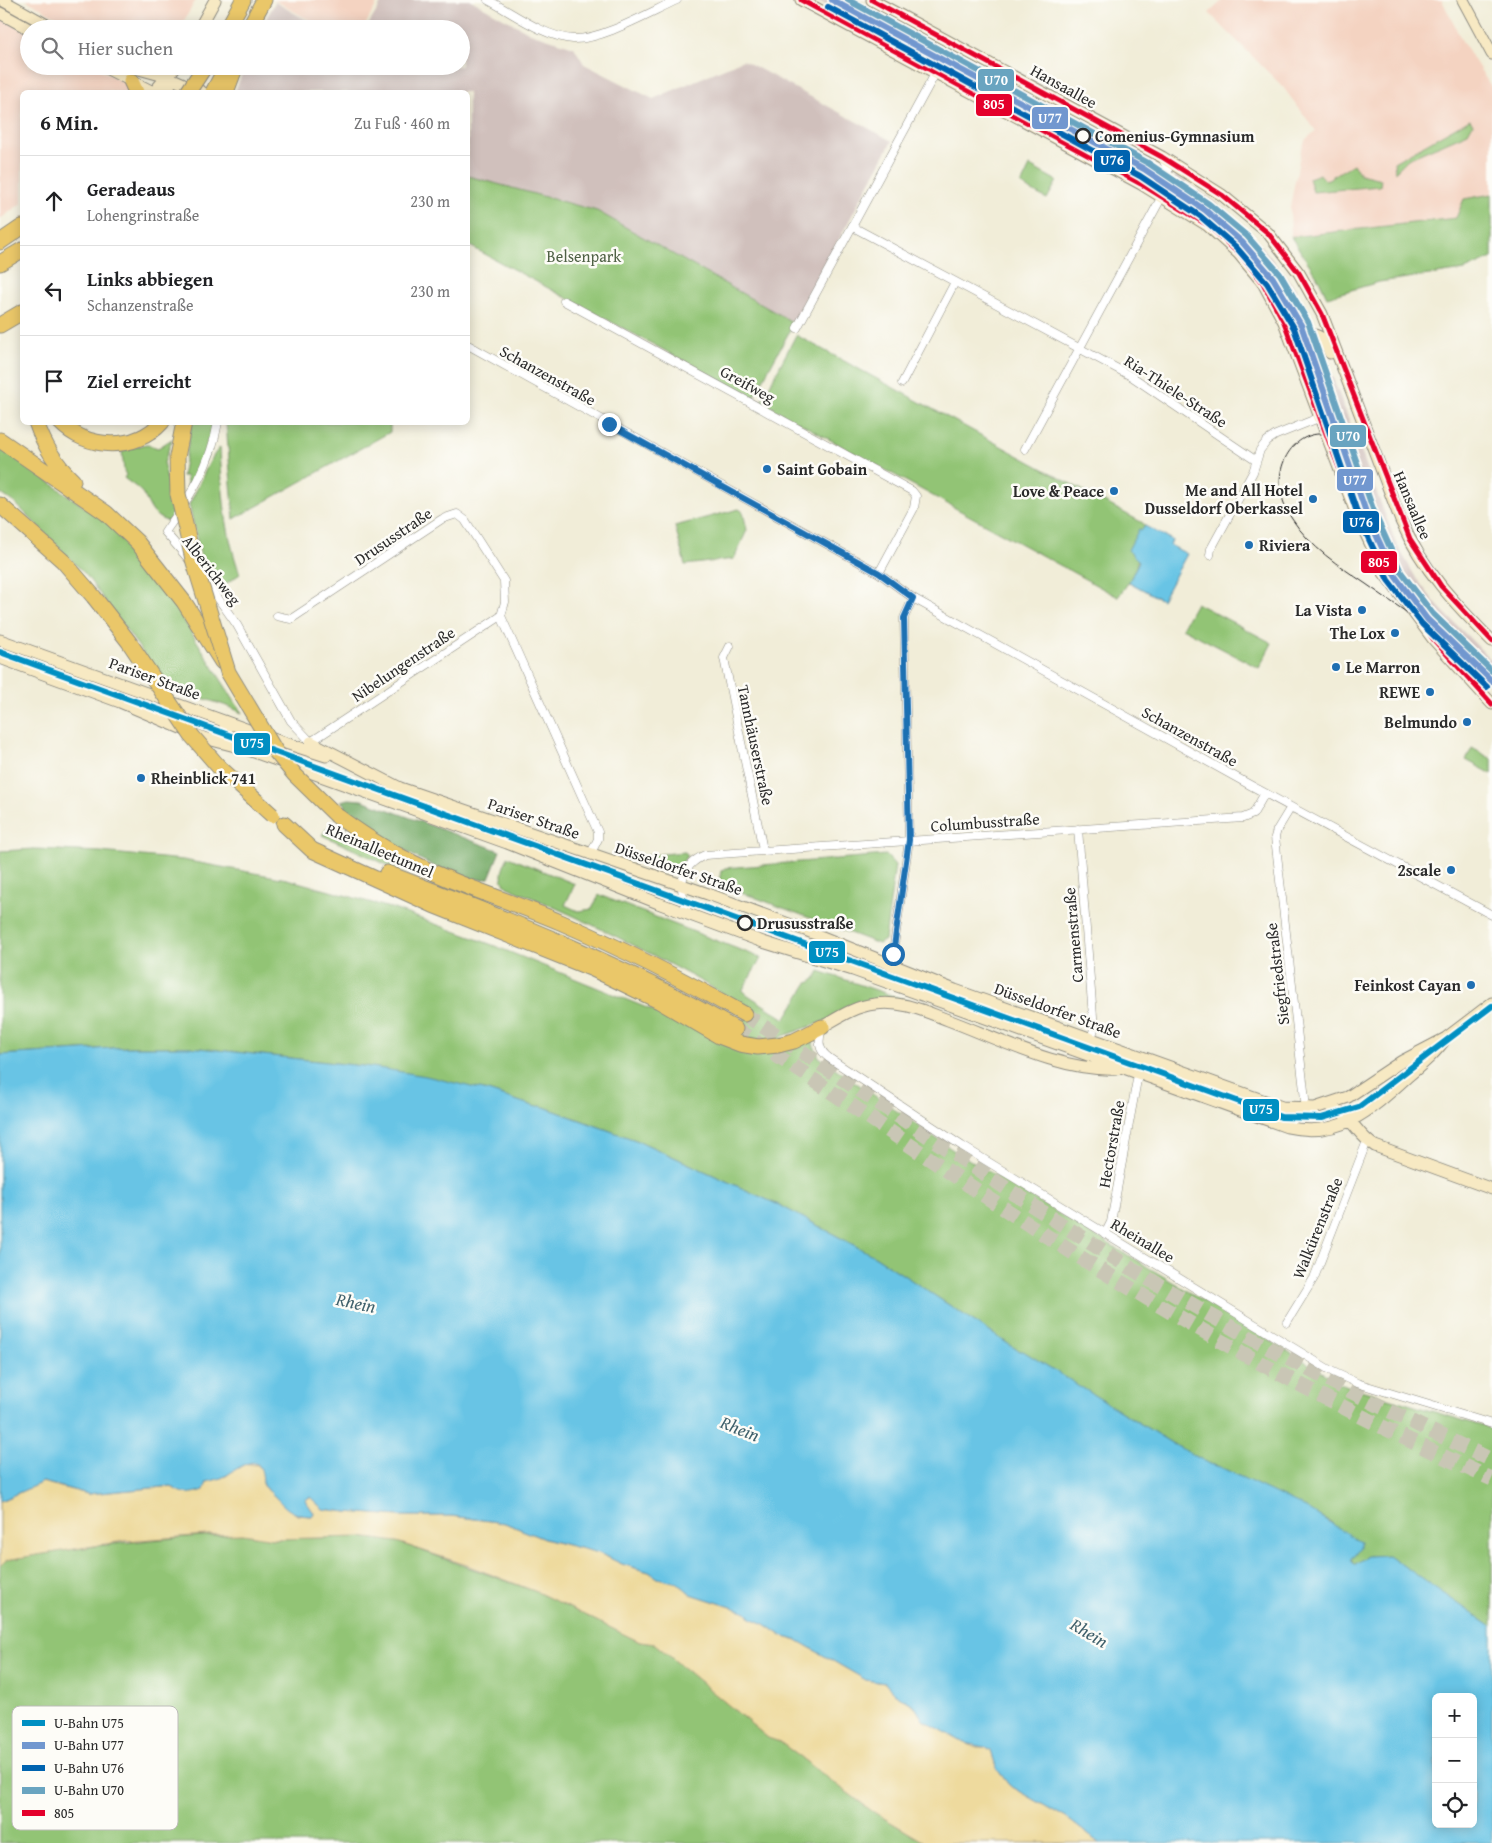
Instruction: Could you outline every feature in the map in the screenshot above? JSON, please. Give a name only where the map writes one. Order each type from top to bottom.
[{"type":"highway","points":[[232,20],[243,0]]},
{"type":"highway","points":[[255,20],[264,0]]},
{"type":"highway","points":[[189,90],[199,75]]},
{"type":"highway","points":[[214,90],[222,75]]},
{"type":"highway","points":[[227,90],[233,75]]},
{"type":"highway","points":[[0,242],[20,228]]},
{"type":"highway","points":[[0,262],[20,251]]},
{"type":"highway","points":[[0,325],[20,313]]},
{"type":"highway","points":[[37,425],[52,457],[66,474],[106,513]]},
{"type":"highway","points":[[64,425],[79,437],[101,444],[121,444],[140,438],[156,430],[160,425]]},
{"type":"highway","points":[[183,425],[176,458],[178,494],[193,560],[228,672]]},
{"type":"highway","points":[[0,440],[106,513]]},
{"type":"highway","name":"Rheinalleetunnel","points":[[0,505],[63,561],[94,597],[128,642],[192,736],[219,768],[278,819],[353,860],[545,934],[598,958],[654,984],[735,1029]]},
{"type":"highway","name":"Rheinalleetunnel","points":[[106,513],[143,549],[184,602],[276,752],[298,778],[337,816],[398,856],[622,950],[676,976],[744,1014]]},
{"type":"highway","points":[[278,819],[312,850],[433,905],[593,969],[659,1001],[718,1036],[740,1044],[758,1046],[778,1045],[794,1041],[822,1027]]},
{"type":"main road","points":[[2,0],[38,20]]},
{"type":"main road","points":[[204,20],[215,0]]},
{"type":"main road","points":[[801,0],[1162,196],[1207,225],[1251,267],[1269,293],[1296,349],[1356,513],[1384,573],[1433,639],[1492,704]]},
{"type":"main road","name":"Hansaallee","points":[[872,0],[1162,157],[1238,207],[1280,246],[1310,292],[1340,359],[1401,521],[1416,552],[1445,594],[1492,641]]},
{"type":"main road","points":[[1464,0],[1492,54]]},
{"type":"main road","points":[[0,13],[20,24]]},
{"type":"main road","points":[[116,75],[134,87],[168,77]]},
{"type":"main road","points":[[161,75],[198,90]]},
{"type":"main road","points":[[196,75],[202,90]]},
{"type":"main road","points":[[156,90],[168,77]]},
{"type":"main road","points":[[168,77],[170,90]]},
{"type":"main road","name":"Hansaallee","points":[[1296,349],[1305,334],[1316,334],[1325,341],[1330,355],[1340,359]]},
{"type":"main road","name":"Pariser Straße","points":[[0,640],[224,721],[357,766]]},
{"type":"main road","name":"Pariser Straße","points":[[0,658],[165,720],[204,738],[243,748],[326,779],[362,790],[596,878]]},
{"type":"main road","name":"Pariser Straße","points":[[165,720],[177,722],[214,736],[251,743],[281,753],[291,752],[298,747]]},
{"type":"main road","points":[[214,736],[222,736],[227,732],[224,721]]},
{"type":"main road","name":"Pariser Straße","points":[[316,739],[326,751],[400,788],[590,855]]},
{"type":"main road","name":"Düsseldorfer Straße","points":[[590,855],[680,884],[1141,1058],[1268,1103],[1306,1108],[1327,1105],[1348,1097],[1402,1060],[1446,1038],[1425,1061],[1375,1106],[1349,1121],[1319,1130],[1298,1129],[1278,1124],[870,977],[763,942],[688,914],[596,878],[591,866],[590,855]]},
{"type":"main road","points":[[1446,1038],[1492,1003]]},
{"type":"main road","name":"Düsseldorfer Straße","points":[[822,1027],[845,1013],[868,1005],[904,1004],[1061,1062],[1101,1070],[1122,1068]]},
{"type":"main road","points":[[1349,1121],[1348,1109],[1374,1089],[1385,1072]]},
{"type":"main road","points":[[1327,1105],[1340,1110],[1366,1142],[1492,1189]]},
{"type":"street","points":[[488,0],[544,30],[572,39],[586,38],[603,33],[677,0]]},
{"type":"street","points":[[797,328],[936,72]]},
{"type":"street","points":[[1025,449],[1162,196],[1168,176],[1162,157]]},
{"type":"street","name":"Ria-Thiele-Straße","points":[[853,227],[1144,384],[1255,460]]},
{"type":"street","points":[[902,384],[955,282]]},
{"type":"street","name":"Greifweg","points":[[564,301],[912,491],[916,496],[914,508],[879,573]]},
{"type":"street","name":"Schanzenstraße","points":[[470,346],[879,573],[913,598],[1265,793],[1492,915]]},
{"type":"street","points":[[1210,555],[1211,549],[1253,472],[1255,460],[1267,441],[1276,435],[1320,417]]},
{"type":"street","name":"Alberichweg","points":[[217,425],[210,458],[202,475],[165,532],[203,576],[224,605],[275,696],[298,731],[316,739]]},
{"type":"street","name":"Drususstraße","points":[[276,616],[291,618],[442,519],[458,514],[465,520],[504,581],[505,602],[501,616]]},
{"type":"street","points":[[889,964],[893,954],[909,840],[904,618],[913,598]]},
{"type":"street","points":[[501,616],[598,832],[598,839],[590,855]]},
{"type":"street","name":"Nibelungenstraße","points":[[316,739],[501,616]]},
{"type":"street","name":"Tannhäuserstraße","points":[[730,646],[724,658],[763,850]]},
{"type":"street","points":[[298,731],[301,741],[298,747]]},
{"type":"street","name":"Pariser Straße","points":[[298,747],[316,739]]},
{"type":"street","name":"Columbusstraße","points":[[680,884],[690,864],[704,855],[1243,818],[1253,814],[1265,793]]},
{"type":"street","name":"Siegfriedstraße","points":[[1291,807],[1277,830],[1275,837],[1306,1108]]},
{"type":"street","name":"Carmenstraße","points":[[1078,829],[1094,1029],[1090,1039]]},
{"type":"street","points":[[680,884],[681,894],[688,914]]},
{"type":"street","name":"Rheinallee","points":[[822,1027],[819,1044],[824,1054],[829,1058],[962,1146],[1349,1380],[1492,1424]]},
{"type":"street","name":"Hectorstraße","points":[[1106,1234],[1111,1222],[1141,1058]]},
{"type":"street","points":[[1278,1124],[1295,1119],[1302,1115],[1306,1108]]},
{"type":"street","name":"Walkürenstraße","points":[[1287,1322],[1314,1278],[1366,1142]]},
{"type":"shaded area","points":[[26,0],[196,0],[184,20],[62,20]]},
{"type":"shaded area","points":[[274,0],[379,0],[368,20],[309,20]]},
{"type":"shaded area","points":[[383,0],[471,0],[530,33],[574,47],[584,64],[653,99],[743,60],[892,141],[794,323],[597,211],[470,177],[470,90],[236,90],[242,75],[470,75],[470,20],[371,20]]},
{"type":"shaded area","points":[[817,0],[851,0],[1031,96],[1152,162],[1149,179]]},
{"type":"shaded area","name":"Comenius-Gymnasium","points":[[1223,0],[1442,0],[1463,43],[1492,88],[1492,194],[1464,199],[1456,218],[1291,237],[1290,207],[1301,150],[1306,139],[1316,131],[1283,87],[1209,13]]},
{"type":"shaded area","points":[[275,2],[306,20],[266,20]]},
{"type":"shaded area","points":[[0,18],[20,28],[20,75],[110,75],[131,86],[134,90],[20,90],[20,204],[0,219]]},
{"type":"shaded area","points":[[1176,175],[1233,215],[1251,233],[1296,289],[1320,344],[1396,543],[1416,578],[1437,605],[1492,661],[1492,686],[1438,639],[1393,577],[1368,528],[1339,442],[1334,440],[1330,431],[1335,431],[1306,348],[1282,297],[1259,264],[1228,232],[1172,189]]},
{"type":"green space","points":[[1470,119],[1473,124],[1468,133],[1408,159],[1395,172],[1394,162]]},
{"type":"green space","points":[[1353,164],[1360,174],[1381,179],[1380,186],[1313,192],[1309,178],[1320,174],[1325,181]]},
{"type":"green space","points":[[1030,166],[1057,181],[1047,199],[1021,185]]},
{"type":"green space","name":"Belsenpark","points":[[470,177],[597,211],[794,323],[753,398],[470,246]]},
{"type":"green space","points":[[1492,194],[1492,258],[1465,270],[1379,282],[1327,297],[1317,276],[1291,237],[1456,218],[1464,199]]},
{"type":"green space","points":[[796,335],[1143,523],[1145,526],[1142,530],[1139,529],[1139,550],[1134,572],[1118,597],[761,402]]},
{"type":"green space","points":[[192,425],[215,425],[209,452],[187,498],[186,476],[182,476]]},
{"type":"green space","points":[[226,425],[390,425],[390,432],[234,519]]},
{"type":"green space","points":[[172,439],[164,463],[173,516],[167,521],[155,514],[143,494],[124,478],[126,475],[122,451],[146,444],[158,448]]},
{"type":"green space","points":[[0,447],[110,525],[144,563],[181,616],[242,713],[230,707],[168,687],[86,575],[16,504],[0,493]]},
{"type":"green space","points":[[220,447],[223,495],[228,527],[240,574],[220,588],[203,567],[189,504],[211,460]]},
{"type":"green space","points":[[739,509],[743,512],[747,530],[734,559],[685,565],[675,526]]},
{"type":"green space","points":[[1196,603],[1272,643],[1259,668],[1182,628]]},
{"type":"green space","points":[[1472,748],[1492,759],[1492,774],[1466,760]]},
{"type":"green space","points":[[349,799],[362,800],[500,851],[489,878],[475,879],[457,875],[414,856],[341,811],[346,805],[341,801]]},
{"type":"green space","points":[[333,821],[380,854],[465,891],[474,898],[387,865],[322,835]]},
{"type":"green space","points":[[35,849],[101,852],[183,860],[287,879],[394,909],[490,944],[674,1019],[719,1040],[814,1038],[813,1044],[819,1057],[953,1150],[1344,1385],[1492,1429],[1492,1627],[1388,1556],[1367,1556],[1354,1565],[1331,1522],[1220,1467],[1210,1464],[1173,1444],[1024,1352],[1019,1351],[876,1257],[783,1207],[641,1142],[541,1106],[536,1107],[488,1091],[372,1067],[190,1047],[128,1047],[0,1055],[0,851]]},
{"type":"green space","points":[[685,852],[688,855],[677,869],[641,856]]},
{"type":"green space","points":[[886,855],[895,865],[885,940],[879,944],[722,885],[719,882],[721,871],[725,868]]},
{"type":"green space","points":[[508,857],[575,884],[565,905],[578,911],[592,909],[599,895],[761,958],[742,991],[785,1019],[807,984],[815,979],[819,971],[909,1001],[887,999],[772,1040],[734,1038],[750,1009],[631,944],[507,887],[502,876]]},
{"type":"green space","points":[[243,1534],[273,1539],[360,1537],[397,1542],[537,1592],[640,1642],[655,1644],[768,1738],[780,1742],[872,1811],[926,1843],[0,1843],[0,1566],[6,1560],[65,1550],[183,1537]]},
{"type":"sand","points":[[243,1463],[258,1465],[263,1471],[263,1486],[297,1515],[312,1516],[314,1513],[305,1500],[310,1497],[323,1509],[400,1516],[452,1516],[505,1523],[544,1539],[599,1553],[622,1564],[649,1572],[658,1578],[678,1583],[691,1594],[747,1612],[751,1618],[765,1624],[781,1635],[795,1639],[866,1680],[885,1683],[894,1693],[914,1705],[923,1720],[974,1747],[985,1747],[991,1751],[997,1769],[1009,1785],[1068,1819],[1099,1843],[926,1843],[872,1811],[780,1742],[768,1738],[655,1644],[640,1642],[537,1592],[466,1565],[397,1542],[360,1537],[273,1539],[243,1534],[208,1535],[125,1541],[6,1560],[0,1566],[0,1501],[42,1482],[88,1494],[172,1486],[174,1489],[226,1476]]},
{"type":"water","points":[[1145,526],[1172,540],[1170,545],[1187,554],[1162,600],[1129,582],[1139,561],[1128,550],[1139,529],[1142,530]]},
{"type":"water","name":"Rhein","points":[[128,1047],[190,1047],[372,1067],[426,1076],[488,1091],[536,1107],[541,1106],[641,1142],[783,1207],[876,1257],[1019,1351],[1023,1351],[1173,1444],[1210,1464],[1306,1508],[1360,1541],[1360,1547],[1350,1560],[1354,1565],[1367,1556],[1388,1555],[1492,1627],[1492,1843],[1099,1843],[1068,1819],[1009,1785],[997,1769],[991,1751],[985,1747],[965,1743],[923,1720],[914,1705],[894,1693],[885,1683],[866,1680],[795,1639],[781,1635],[765,1624],[751,1618],[747,1612],[691,1594],[678,1583],[658,1578],[649,1572],[622,1564],[599,1553],[544,1539],[505,1523],[452,1516],[400,1516],[323,1509],[310,1497],[305,1500],[314,1513],[312,1516],[296,1513],[284,1506],[263,1486],[260,1467],[252,1462],[222,1478],[207,1482],[204,1490],[191,1493],[183,1493],[172,1486],[88,1494],[43,1482],[0,1501],[0,1055]]},
{"type":"tunnel","points":[[744,1014],[1012,1192],[1149,1279],[1245,1335],[1343,1387],[1492,1460]]},
{"type":"tunnel","points":[[735,1029],[804,1073],[1008,1211],[1125,1285],[1306,1387],[1429,1450],[1492,1479]]},
{"type":"tram line","points":[[1360,465],[1346,445],[1329,435],[1313,435],[1298,442],[1287,456],[1281,474],[1282,496],[1292,519],[1316,547],[1345,570],[1459,650]]},
{"type":"metro line","name":"U77","points":[[832,0],[1144,169],[1205,210],[1242,242],[1273,278],[1301,325],[1367,515],[1395,576],[1427,619],[1492,681]]},
{"type":"metro line","name":"U70","points":[[848,0],[1148,163],[1209,204],[1247,236],[1280,274],[1308,322],[1374,512],[1401,572],[1433,614],[1492,671]]},
{"type":"metro line","name":"U76","points":[[828,7],[1140,176],[1200,216],[1236,247],[1267,283],[1294,328],[1359,518],[1388,580],[1422,624],[1487,687]]},
{"type":"metro line","name":"U75","points":[[0,652],[1281,1117],[1322,1118],[1359,1107],[1492,1006]]},
{"type":"transit line","name":"805","points":[[801,0],[1141,184],[1207,225],[1239,254],[1263,283],[1284,322],[1356,513],[1384,573],[1433,639],[1492,704]]},
{"type":"transit line","name":"805","points":[[872,0],[1162,157],[1222,195],[1268,233],[1299,273],[1322,314],[1410,539],[1441,586],[1492,641]]},
{"type":"place","name":"Comenius-Gymnasium","points":[[1083,136]]},
{"type":"place","name":"Saint Gobain","points":[[767,469]]},
{"type":"place","name":"Love & Peace","points":[[1114,491]]},
{"type":"place","name":"Me and All Hotel Dusseldorf Oberkassel","points":[[1313,499]]},
{"type":"place","name":"Riviera","points":[[1249,545]]},
{"type":"place","name":"La Vista","points":[[1362,610]]},
{"type":"place","name":"The Lox","points":[[1395,633]]},
{"type":"place","name":"Le Marron","points":[[1336,667]]},
{"type":"place","name":"REWE","points":[[1430,692]]},
{"type":"place","name":"Belmundo","points":[[1467,722]]},
{"type":"place","name":"Rheinblick 741","points":[[141,778]]},
{"type":"place","name":"2scale","points":[[1451,870]]},
{"type":"place","name":"Drususstraße","points":[[745,923]]},
{"type":"place","name":"Feinkost Cayan","points":[[1471,985]]},
{"type":"route","points":[[609,424],[879,573],[913,598],[904,618],[909,840],[893,954]]}]
